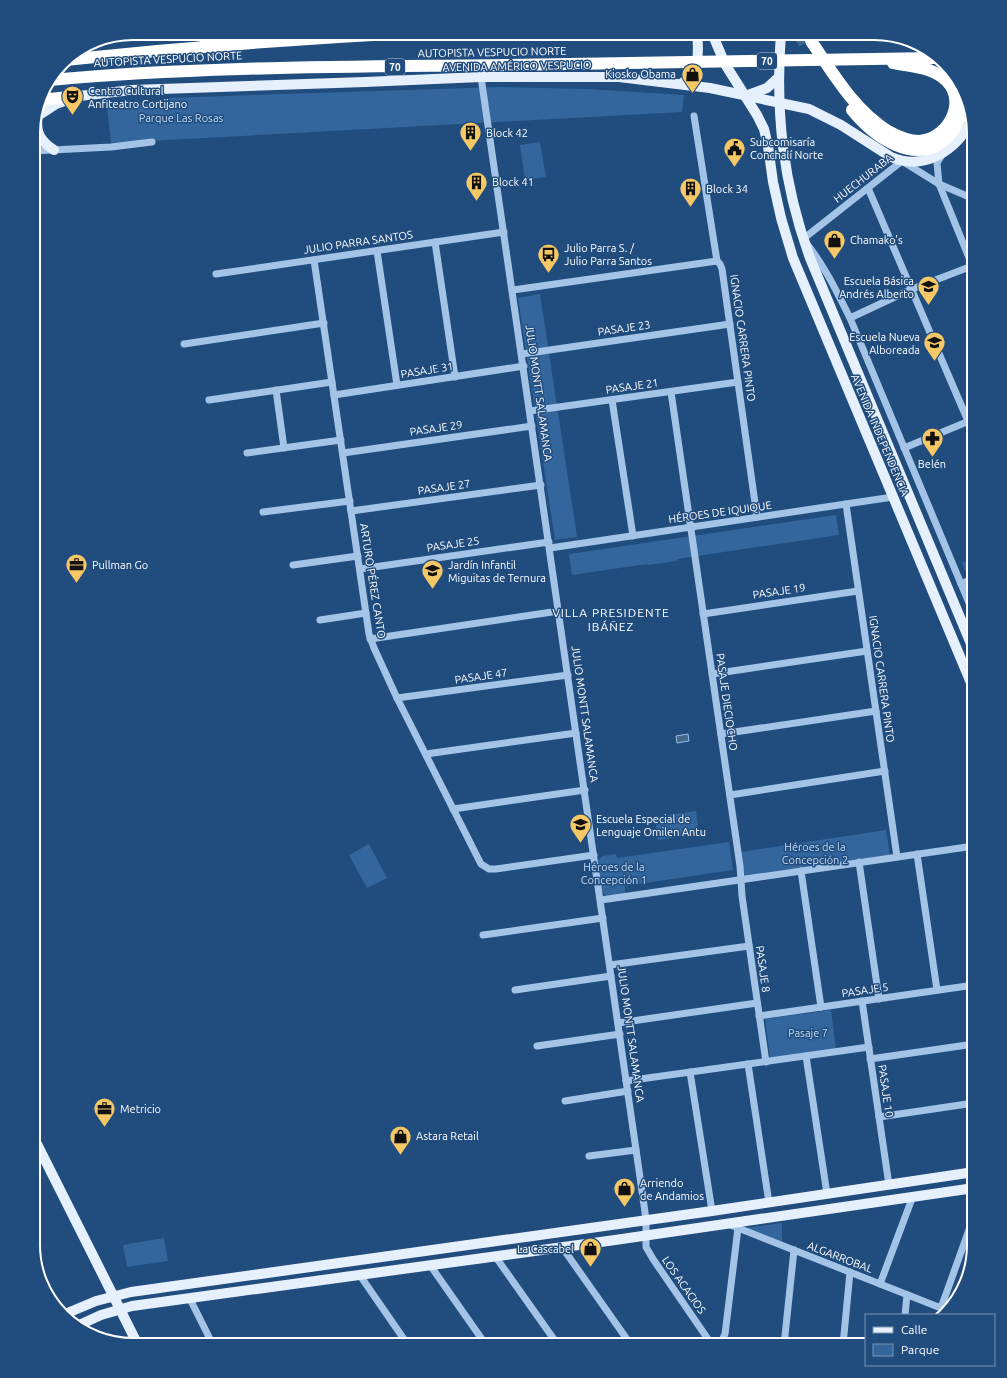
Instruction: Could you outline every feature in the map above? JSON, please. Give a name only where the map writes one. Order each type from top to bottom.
[{"type":"highway","points":[[174,49],[208,40]]},
{"type":"highway","name":"AUTOPISTA VESPUCIO NORTE","points":[[77,59],[287,40]]},
{"type":"highway","points":[[866,58],[931,71],[948,81],[954,90],[956,104],[951,119],[943,131],[926,140],[914,141],[902,138],[887,130],[864,112],[808,43],[857,116],[875,133],[901,147],[916,150],[939,144],[953,131],[964,108]]},
{"type":"highway","name":"AUTOPISTA VESPUCIO NORTE","points":[[57,79],[147,72],[274,68],[930,58]]},
{"type":"highway","points":[[46,99],[80,96]]},
{"type":"main road","points":[[681,84],[692,74],[697,65],[697,40]]},
{"type":"main road","name":"AVENIDA INDEPENDENCIA","points":[[715,40],[720,55],[759,118],[766,136],[780,218],[793,258],[967,673]]},
{"type":"main road","name":"AVENIDA INDEPENDENCIA","points":[[782,40],[779,102],[782,141],[787,177],[803,240],[967,634]]},
{"type":"main road","name":"AVENIDA AMÉRICO VESPUCIO","points":[[42,113],[56,104],[80,96],[132,90],[482,77],[619,77],[681,84],[801,106],[841,125],[891,157],[902,161],[923,161],[942,155],[957,142],[967,129]]},
{"type":"main road","points":[[744,95],[756,93],[767,88],[779,78]]},
{"type":"main road","points":[[40,138],[54,150]]},
{"type":"main road","points":[[40,1150],[134,1338]]},
{"type":"main road","points":[[69,1312],[96,1301],[113,1296],[180,1285],[769,1203],[967,1173]]},
{"type":"main road","points":[[83,1324],[120,1309],[190,1298],[727,1224],[967,1189]]},
{"type":"main road","points":[[308,1267],[310,1281]]},
{"type":"street","name":"JULIO MONTT SALAMANCA","points":[[482,77],[620,1034],[646,1220],[646,1235]]},
{"type":"street","name":"IGNACIO CARRERA PINTO","points":[[694,116],[717,261],[721,267],[730,324],[757,517]]},
{"type":"street","points":[[40,151],[111,147],[152,142]]},
{"type":"street","points":[[942,155],[937,164],[939,184],[967,253]]},
{"type":"street","name":"HUECHURABA","points":[[803,240],[902,161],[939,184],[967,196]]},
{"type":"street","points":[[868,188],[967,411]]},
{"type":"street","name":"JULIO PARRA SANTOS","points":[[216,274],[504,232]]},
{"type":"street","name":"AVENIDA INDEPENDENCIA","points":[[803,240],[823,266],[850,318],[967,598]]},
{"type":"street","points":[[435,242],[455,377]]},
{"type":"street","points":[[377,250],[397,385]]},
{"type":"street","name":"ARTURO PÉREZ CANTO","points":[[314,260],[370,639],[397,698],[479,862],[483,866],[489,869],[594,855]]},
{"type":"street","points":[[513,290],[717,261]]},
{"type":"street","points":[[850,318],[912,289],[967,270]]},
{"type":"street","points":[[184,344],[324,323]]},
{"type":"street","name":"PASAJE 23","points":[[522,354],[730,324]]},
{"type":"street","name":"PASAJE 31","points":[[334,395],[524,366]]},
{"type":"street","points":[[209,400],[332,382]]},
{"type":"street","name":"PASAJE 21","points":[[530,412],[738,382]]},
{"type":"street","points":[[276,390],[284,448]]},
{"type":"street","name":"PASAJE DIECIOCHO","points":[[671,392],[741,880]]},
{"type":"street","points":[[612,400],[633,536]]},
{"type":"street","points":[[904,448],[967,422]]},
{"type":"street","name":"PASAJE 29","points":[[343,453],[532,426]]},
{"type":"street","points":[[247,453],[341,440]]},
{"type":"street","name":"PASAJE 27","points":[[351,511],[541,485]]},
{"type":"street","name":"HÉROES DE IQUIQUE","points":[[550,545],[633,536],[893,497]]},
{"type":"street","points":[[263,512],[350,501]]},
{"type":"street","name":"IGNACIO CARRERA PINTO","points":[[846,504],[897,857]]},
{"type":"street","name":"PASAJE 25","points":[[360,569],[550,545]]},
{"type":"street","points":[[293,565],[358,556]]},
{"type":"street","points":[[961,584],[967,581]]},
{"type":"street","name":"PASAJE 19","points":[[703,614],[858,591]]},
{"type":"street","points":[[320,620],[366,612]]},
{"type":"street","points":[[370,639],[559,612]]},
{"type":"street","points":[[712,674],[867,651]]},
{"type":"street","name":"PASAJE 47","points":[[397,698],[568,675]]},
{"type":"street","points":[[721,734],[876,711]]},
{"type":"street","points":[[426,754],[576,733]]},
{"type":"street","points":[[730,795],[885,771]]},
{"type":"street","points":[[453,810],[585,790]]},
{"type":"street","points":[[600,900],[967,847]]},
{"type":"street","points":[[917,854],[937,990]]},
{"type":"street","points":[[859,862],[879,999]]},
{"type":"street","points":[[801,871],[821,1007]]},
{"type":"street","name":"PASAJE 8","points":[[741,880],[766,1062]]},
{"type":"street","points":[[482,935],[603,918]]},
{"type":"street","points":[[610,965],[749,946]]},
{"type":"street","points":[[515,990],[611,976]]},
{"type":"street","name":"PASAJE 5","points":[[759,1016],[967,986]]},
{"type":"street","name":"PASAJE 10","points":[[862,1001],[889,1185]]},
{"type":"street","points":[[618,1024],[757,1003]]},
{"type":"street","points":[[537,1046],[620,1034]]},
{"type":"street","points":[[870,1059],[967,1045]]},
{"type":"street","points":[[626,1081],[869,1047]]},
{"type":"street","points":[[806,1056],[827,1194]]},
{"type":"street","points":[[748,1064],[769,1203]]},
{"type":"street","points":[[690,1072],[712,1211]]},
{"type":"street","points":[[565,1101],[628,1091]]},
{"type":"street","points":[[879,1117],[967,1104]]},
{"type":"street","points":[[589,1156],[636,1150]]},
{"type":"street","points":[[880,1284],[913,1196]]},
{"type":"street","name":"ALGARROBAL","points":[[727,1224],[942,1309]]},
{"type":"street","points":[[723,1338],[725,1334],[738,1228]]},
{"type":"street","name":"LOS ACACIOS","points":[[646,1235],[646,1247],[649,1254],[707,1338]]},
{"type":"street","points":[[944,1307],[967,1237]]},
{"type":"street","points":[[562,1247],[626,1338]]},
{"type":"street","points":[[785,1338],[794,1250]]},
{"type":"street","points":[[496,1256],[553,1338]]},
{"type":"street","points":[[430,1265],[481,1338]]},
{"type":"street","points":[[844,1338],[850,1272]]},
{"type":"street","points":[[359,1274],[403,1338]]},
{"type":"street","points":[[905,1314],[907,1295]]},
{"type":"street","points":[[190,1298],[210,1338]]},
{"type":"green space","name":"Parque Las Rosas","points":[[499,87],[589,89],[684,95],[682,112],[111,143],[107,107],[161,103],[167,98]]},
{"type":"green space","points":[[540,142],[546,177],[525,180],[520,145]]},
{"type":"green space","points":[[540,294],[577,537],[555,540],[518,298]]},
{"type":"green space","points":[[836,515],[839,535],[677,559],[677,561],[572,575],[569,554]]},
{"type":"green space","points":[[967,561],[966,573],[962,563]]},
{"type":"green space","points":[[696,811],[699,834],[658,840],[655,817]]},
{"type":"green space","name":"Héroes de la Concepción 2","points":[[886,830],[890,856],[745,878],[741,852]]},
{"type":"green space","name":"Héroes de la Concepción 1","points":[[729,842],[733,870],[625,886],[625,893],[606,896],[602,891],[598,860],[603,856],[616,854],[617,858]]},
{"type":"green space","points":[[369,844],[387,878],[367,888],[349,855]]},
{"type":"green space","name":"Pasaje 7","points":[[831,1010],[836,1049],[770,1058],[765,1019]]},
{"type":"green space","points":[[782,1223],[782,1243],[745,1228]]},
{"type":"green space","points":[[164,1238],[168,1261],[127,1267],[123,1245]]},
{"type":"shaded area","points":[[688,734],[689,741],[677,743],[676,736]]},
{"type":"tunnel","points":[[802,40],[805,44]]},
{"type":"place","name":"Kiosko Obama","points":[[692,94]]},
{"type":"place","name":"Centro Cultural Anfiteatro Cortijano","points":[[73,116]]},
{"type":"place","name":"Block 42","points":[[470,152]]},
{"type":"place","name":"Subcomisaría Conchalí Norte","points":[[735,168]]},
{"type":"place","name":"Block 41","points":[[477,202]]},
{"type":"place","name":"Block 34","points":[[691,208]]},
{"type":"place","name":"Chamako's","points":[[834,260]]},
{"type":"place","name":"Julio Parra S. / Julio Parra Santos","points":[[549,274]]},
{"type":"place","name":"Escuela Básica Andrés Alberto","points":[[929,306]]},
{"type":"place","name":"Escuela Nueva Alboreada","points":[[935,362]]},
{"type":"place","name":"Belén","points":[[932,458]]},
{"type":"place","name":"Pullman Go","points":[[77,584]]},
{"type":"place","name":"Jardín Infantil Miguitas de Ternura","points":[[433,590]]},
{"type":"place","name":"Escuela Especial de Lenguaje Omilen Antu","points":[[580,844]]},
{"type":"place","name":"Metricio","points":[[104,1128]]},
{"type":"place","name":"Astara Retail","points":[[400,1156]]},
{"type":"place","name":"Arriendo de Andamios","points":[[625,1208]]},
{"type":"place","name":"La Cascabel","points":[[590,1268]]},
{"type":"district","name":"VILLA PRESIDENTE IBÁÑEZ","points":[[611,619]]}]
